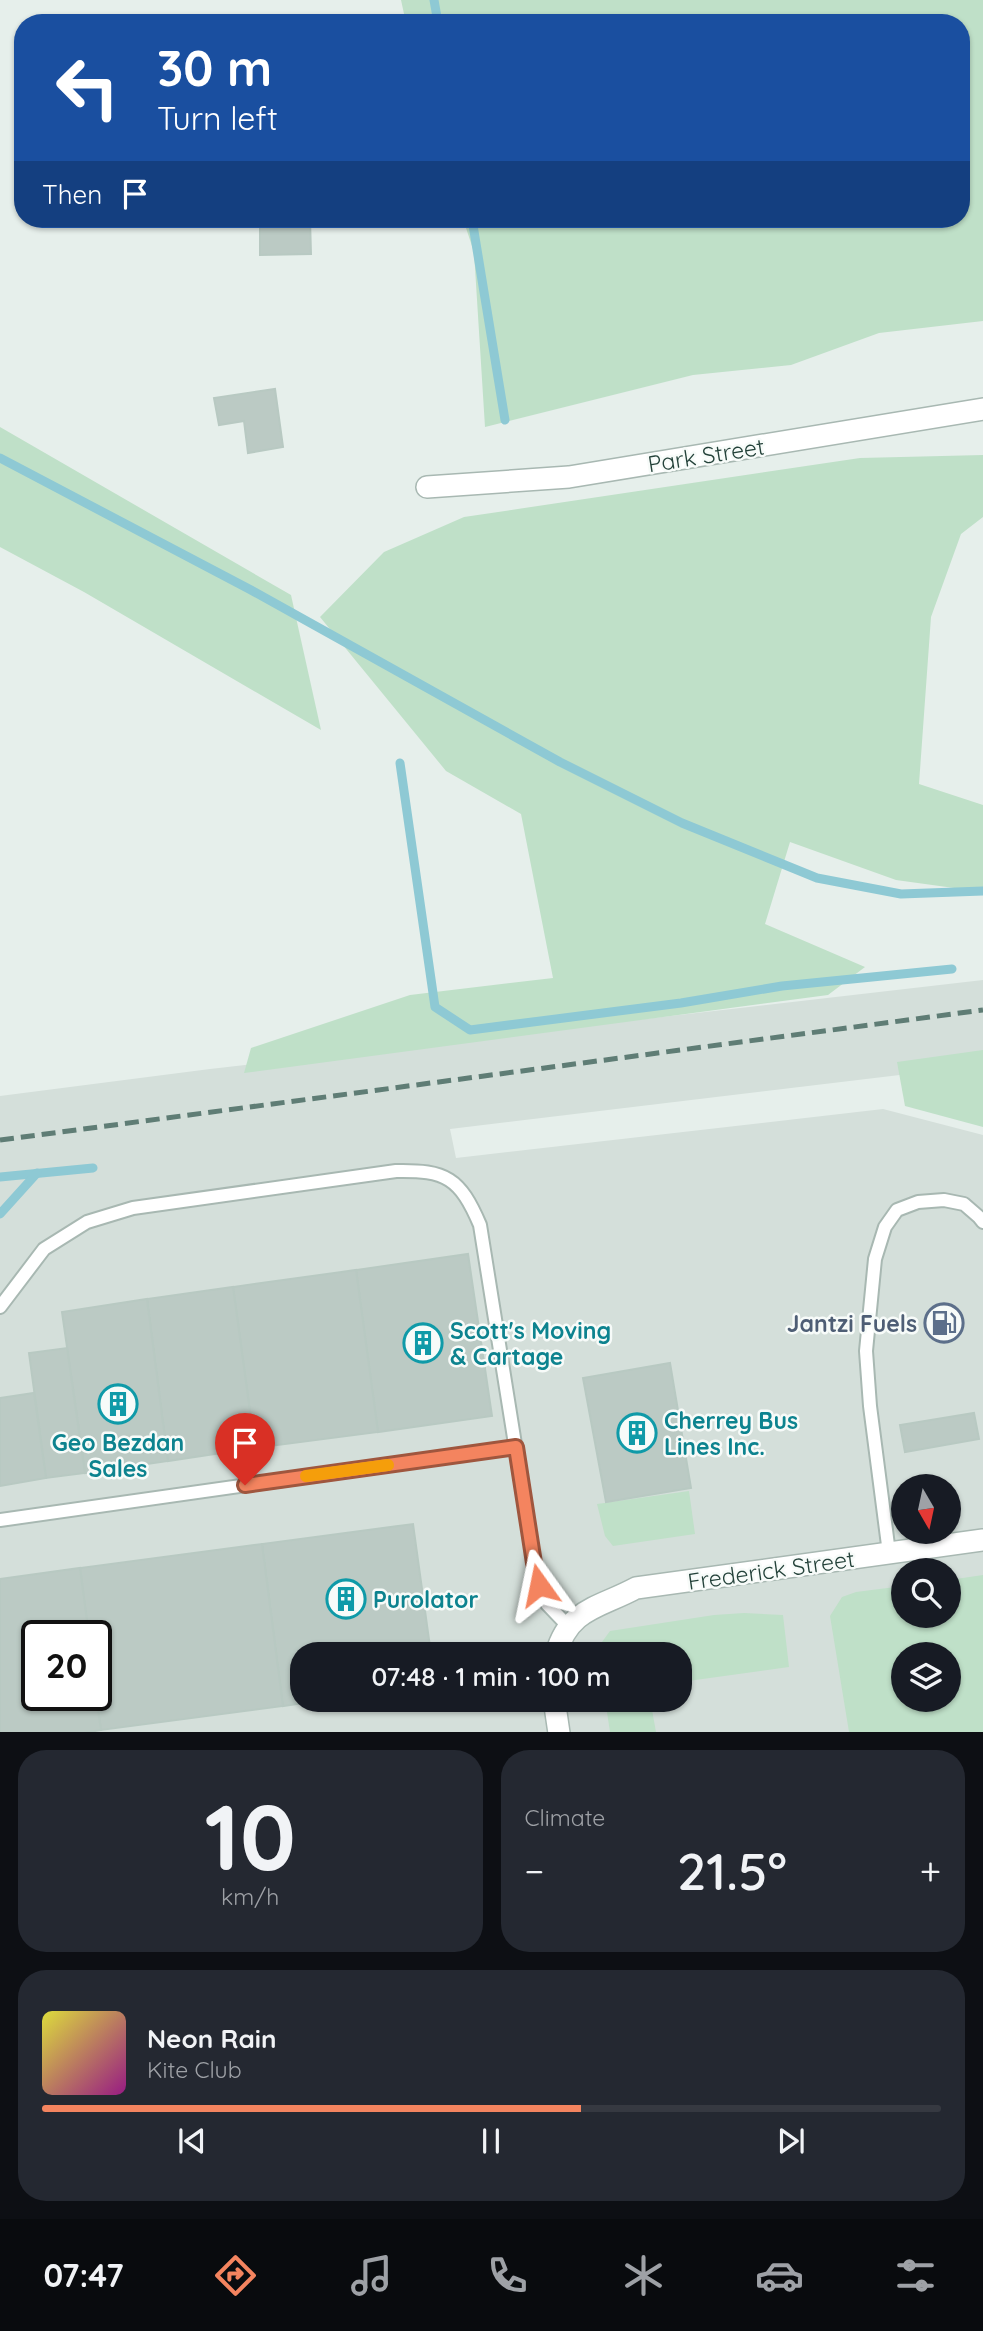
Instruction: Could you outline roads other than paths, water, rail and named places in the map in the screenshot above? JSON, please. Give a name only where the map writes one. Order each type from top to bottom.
[{"type":"street","name":"Park Street","points":[[427,487],[569,477],[983,409]]},
{"type":"street","name":"Frederick Street","points":[[568,1626],[586,1611],[614,1601],[636,1588],[983,1540]]},
{"type":"street","points":[[559,1642],[568,1626]]},
{"type":"street","points":[[556,1712],[559,1732]]},
{"type":"lane","points":[[0,1307],[44,1249],[87,1222],[122,1211],[396,1171],[426,1170],[455,1182],[471,1203],[481,1224],[539,1585],[547,1604],[568,1626]]},
{"type":"lane","points":[[890,1553],[870,1406],[866,1351],[874,1259],[885,1227],[897,1210],[918,1202],[944,1200],[964,1204],[983,1222]]},
{"type":"lane","points":[[0,1520],[516,1447]]},
{"type":"waterway","points":[[434,0],[436,14]]},
{"type":"waterway","points":[[473,228],[505,420]]},
{"type":"waterway","points":[[0,458],[251,590],[560,762],[682,823],[817,878],[901,894],[983,891]]},
{"type":"waterway","points":[[400,763],[435,1007],[470,1030],[681,1003],[782,986],[952,969]]},
{"type":"waterway","points":[[0,1177],[93,1168]]},
{"type":"waterway","points":[[0,1214],[37,1173]]},
{"type":"railway","points":[[0,1140],[983,1010]]},
{"type":"place","name":"Jantzi Fuels","points":[[944,1323]]},
{"type":"place","name":"Scott's Moving & Cartage","points":[[423,1343]]},
{"type":"place","name":"Geo Bezdan Sales","points":[[118,1404]]},
{"type":"place","name":"Cherrey Bus Lines Inc.","points":[[637,1433]]},
{"type":"place","name":"Purolator","points":[[346,1599]]}]
